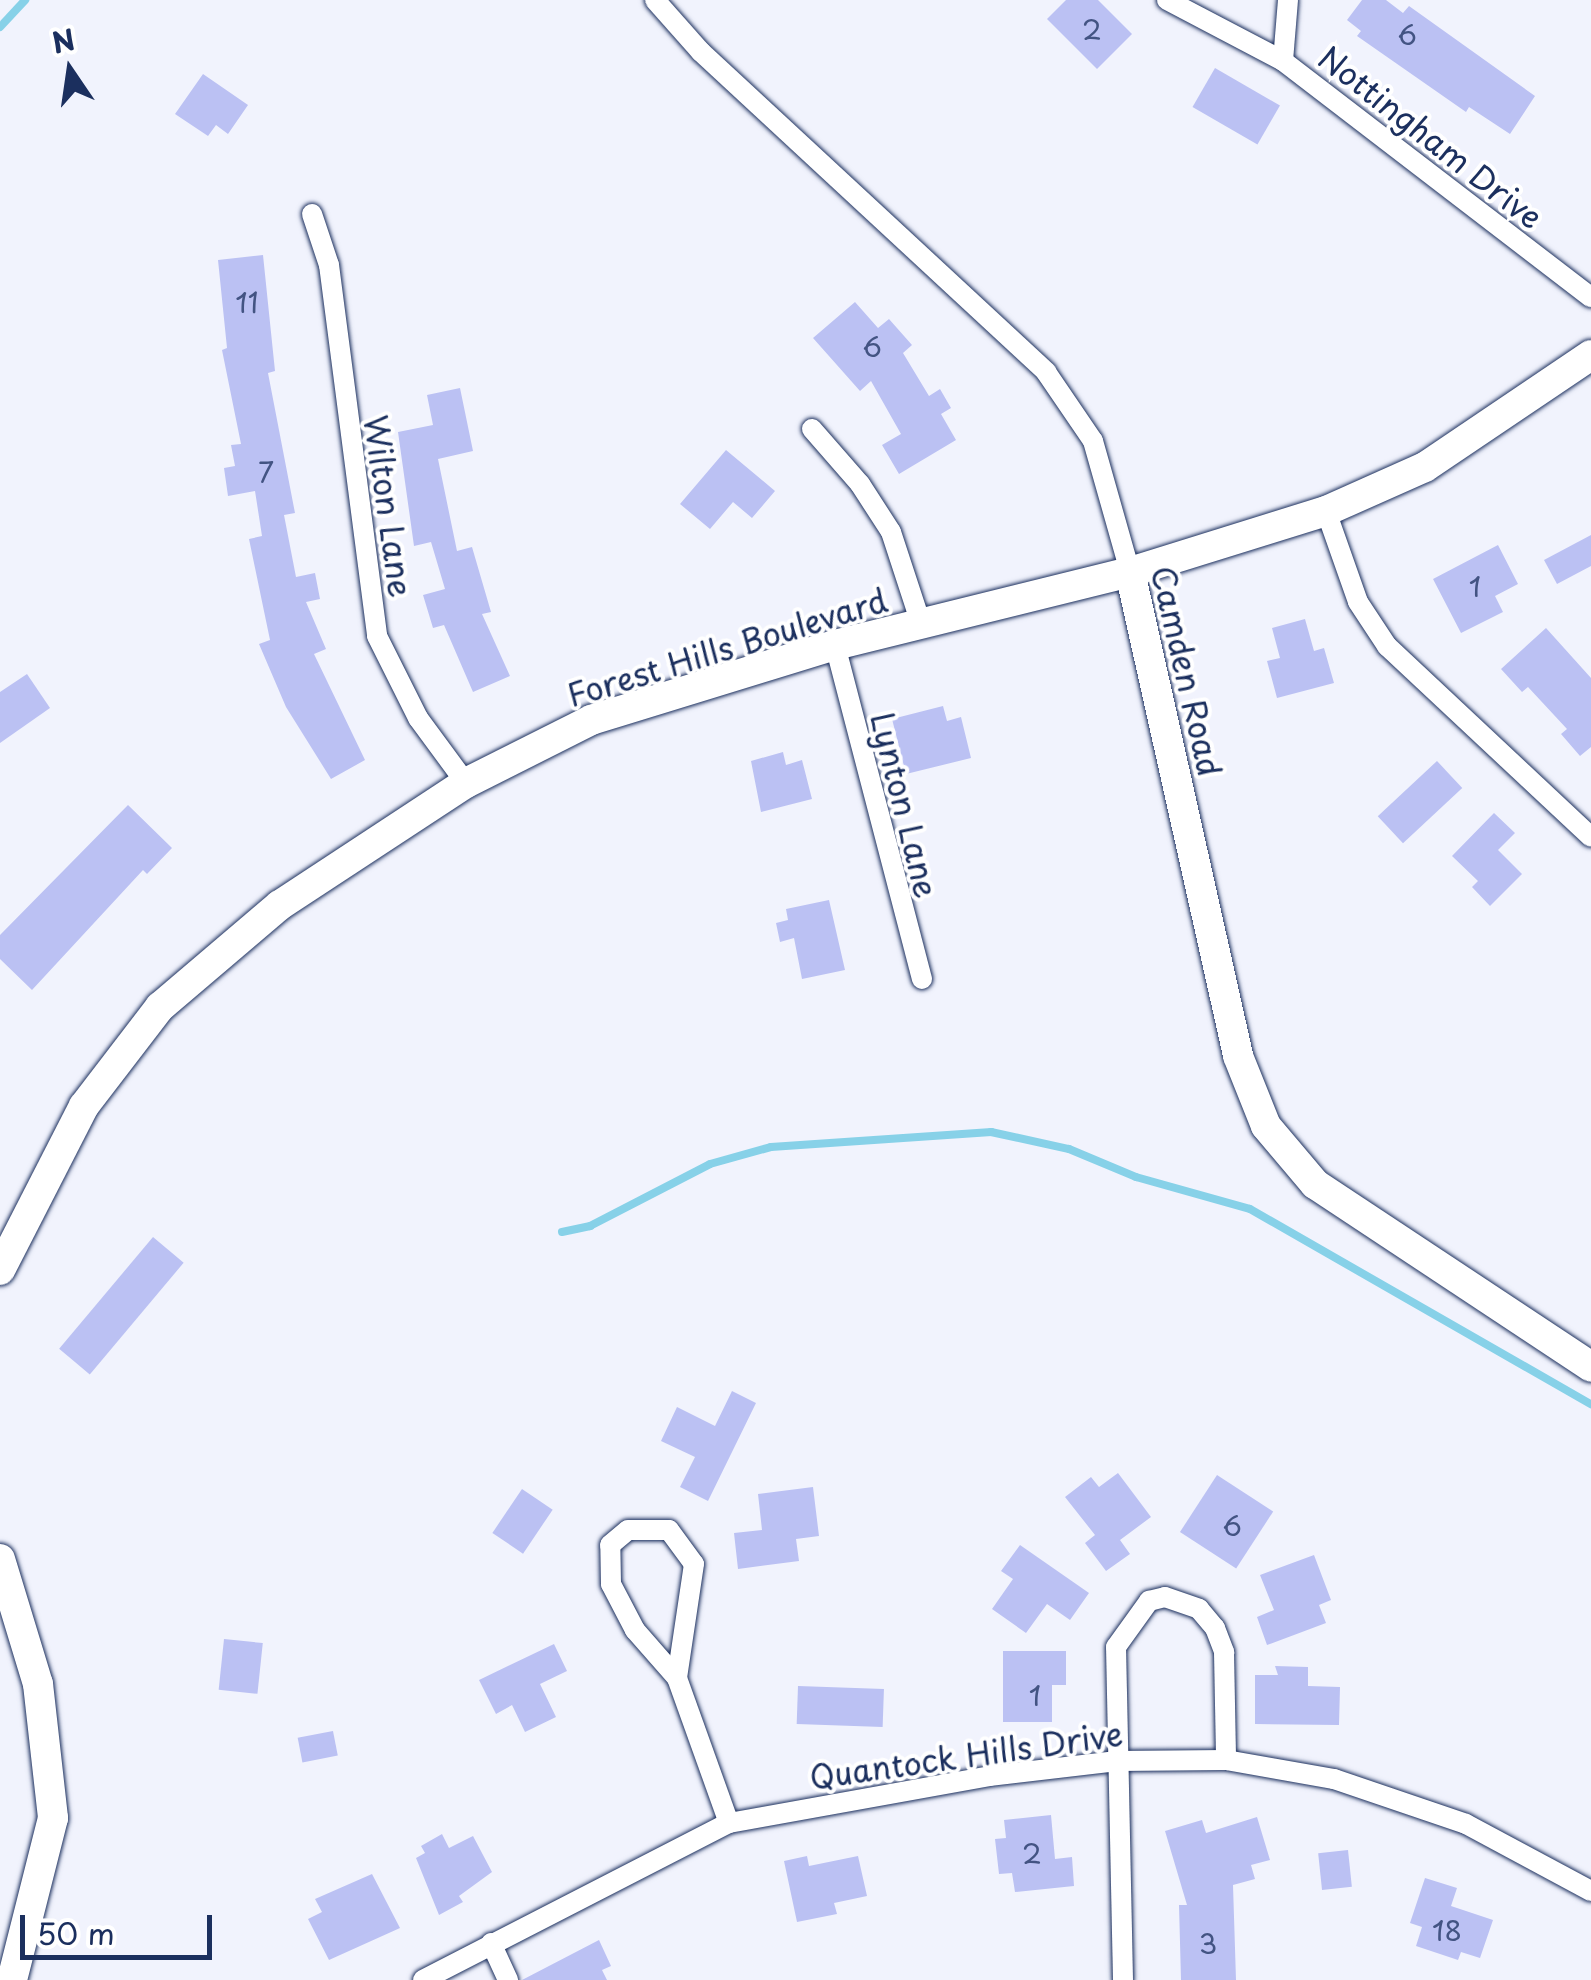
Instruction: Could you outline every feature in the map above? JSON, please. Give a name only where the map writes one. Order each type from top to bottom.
[{"type":"main road","name":"Forest Hills Boulevard","points":[[0,1270],[84,1106],[160,1007],[280,904],[466,783],[591,720],[835,645],[1130,572],[1326,511],[1426,467],[1591,356]]},
{"type":"main road","name":"Camden Road","points":[[1130,572],[1238,1056],[1266,1126],[1315,1184],[1591,1367]]},
{"type":"main road","points":[[0,1559],[38,1684],[53,1818],[12,1980]]},
{"type":"street","name":"Camden Road","points":[[654,0],[701,52],[1046,372],[1093,441],[1130,572]]},
{"type":"street","points":[[1167,0],[1283,62]]},
{"type":"street","name":"Nottingham Drive","points":[[1288,0],[1283,62],[1591,298]]},
{"type":"street","name":"Wilton Lane","points":[[312,214],[329,266],[377,636],[418,718],[466,783]]},
{"type":"street","points":[[812,430],[860,484],[891,532],[921,624]]},
{"type":"street","points":[[1326,511],[1358,602],[1387,646],[1591,836]]},
{"type":"street","name":"Lynton Lane","points":[[835,645],[922,979]]},
{"type":"street","points":[[677,1678],[694,1564],[669,1530],[628,1530],[610,1546],[611,1584],[635,1630],[677,1678],[729,1823]]},
{"type":"street","points":[[1123,1980],[1116,1647],[1138,1609],[1165,1597],[1198,1609],[1220,1640],[1226,1760]]},
{"type":"street","name":"Quantock Hills Drive","points":[[423,1980],[729,1823],[989,1776],[1117,1761],[1226,1760],[1334,1780],[1466,1824],[1591,1891]]},
{"type":"street","points":[[491,1943],[508,1980]]},
{"type":"building","points":[[1066,0],[1098,0],[1132,34],[1097,69],[1047,19]]},
{"type":"building","points":[[1362,0],[1386,0],[1403,13],[1409,6],[1535,96],[1510,134],[1469,107],[1466,112],[1357,36],[1361,31],[1347,20]]},
{"type":"building","points":[[1215,68],[1280,106],[1257,144],[1192,107]]},
{"type":"building","points":[[203,74],[248,105],[228,134],[216,125],[208,136],[175,114]]},
{"type":"building","points":[[263,255],[275,371],[268,373],[295,513],[284,515],[296,577],[315,573],[320,599],[306,602],[326,649],[314,654],[365,760],[331,779],[286,707],[259,644],[270,640],[249,539],[262,536],[255,491],[228,496],[224,468],[235,466],[231,445],[241,444],[222,350],[227,348],[218,260]]},
{"type":"building","points":[[855,302],[878,328],[889,319],[912,345],[903,353],[929,396],[940,389],[951,408],[941,414],[956,440],[899,474],[882,445],[901,434],[871,381],[860,391],[813,338]]},
{"type":"building","points":[[460,388],[473,451],[438,459],[457,551],[472,547],[491,612],[482,614],[510,676],[473,692],[444,625],[433,628],[423,595],[445,589],[431,542],[414,546],[398,432],[433,425],[427,395]]},
{"type":"building","points":[[726,450],[775,491],[752,518],[733,502],[710,529],[680,504]]},
{"type":"building","points":[[1591,535],[1591,566],[1557,584],[1544,560]]},
{"type":"building","points":[[1498,545],[1518,584],[1495,596],[1503,612],[1461,633],[1433,579]]},
{"type":"building","points":[[1305,619],[1314,651],[1324,648],[1334,683],[1277,698],[1267,661],[1280,658],[1272,628]]},
{"type":"building","points":[[1546,628],[1591,678],[1591,747],[1580,756],[1561,734],[1567,729],[1528,687],[1522,692],[1501,669]]},
{"type":"building","points":[[27,674],[50,708],[0,743],[0,692]]},
{"type":"building","points":[[943,706],[947,721],[961,717],[971,758],[906,774],[892,719]]},
{"type":"building","points":[[783,752],[786,765],[802,760],[812,799],[761,812],[751,761]]},
{"type":"building","points":[[1437,761],[1462,788],[1403,843],[1378,816]]},
{"type":"building","points":[[128,805],[172,848],[147,874],[143,870],[32,990],[0,959],[0,935]]},
{"type":"building","points":[[1494,813],[1515,833],[1498,850],[1522,874],[1490,906],[1472,887],[1478,881],[1452,856]]},
{"type":"building","points":[[829,900],[845,970],[802,979],[794,938],[780,942],[776,923],[788,920],[786,909]]},
{"type":"building","points":[[153,1237],[184,1263],[90,1375],[59,1349]]},
{"type":"building","points":[[732,1391],[756,1403],[708,1501],[680,1487],[695,1457],[661,1441],[677,1407],[715,1426]]},
{"type":"building","points":[[1118,1473],[1151,1517],[1120,1540],[1130,1554],[1106,1571],[1085,1543],[1095,1535],[1065,1497],[1091,1477],[1099,1487]]},
{"type":"building","points":[[1217,1475],[1273,1511],[1236,1569],[1180,1532]]},
{"type":"building","points":[[813,1487],[819,1536],[796,1539],[799,1561],[738,1569],[734,1533],[762,1530],[758,1494]]},
{"type":"building","points":[[522,1489],[553,1510],[523,1554],[492,1533]]},
{"type":"building","points":[[1020,1545],[1089,1593],[1070,1620],[1047,1604],[1026,1633],[992,1609],[1013,1579],[1001,1571]]},
{"type":"building","points":[[1314,1555],[1331,1600],[1319,1605],[1326,1623],[1267,1645],[1257,1617],[1274,1610],[1260,1575]]},
{"type":"building","points":[[224,1639],[263,1643],[257,1694],[219,1690]]},
{"type":"building","points":[[554,1644],[567,1671],[540,1684],[556,1717],[525,1732],[512,1705],[496,1714],[479,1680]]},
{"type":"building","points":[[1003,1651],[1066,1651],[1066,1685],[1052,1685],[1052,1722],[1003,1722]]},
{"type":"building","points":[[1275,1666],[1308,1667],[1308,1686],[1340,1687],[1339,1725],[1255,1724],[1255,1675],[1278,1675]]},
{"type":"building","points":[[798,1686],[884,1689],[883,1727],[797,1724]]},
{"type":"building","points":[[333,1731],[338,1756],[302,1762],[298,1738]]},
{"type":"building","points":[[1051,1815],[1055,1859],[1072,1857],[1074,1886],[1015,1892],[1012,1873],[999,1874],[995,1839],[1006,1838],[1004,1820]]},
{"type":"building","points":[[1257,1817],[1270,1860],[1251,1865],[1255,1879],[1233,1885],[1236,1980],[1181,1980],[1179,1905],[1187,1905],[1165,1831],[1202,1820],[1206,1833]]},
{"type":"building","points":[[442,1834],[449,1848],[473,1836],[492,1872],[459,1896],[463,1902],[439,1915],[416,1858],[425,1853],[421,1846]]},
{"type":"building","points":[[1348,1850],[1352,1887],[1322,1890],[1318,1853]]},
{"type":"building","points":[[807,1856],[809,1866],[858,1856],[867,1896],[834,1903],[837,1914],[797,1922],[784,1861]]},
{"type":"building","points":[[372,1874],[400,1928],[329,1960],[308,1919],[322,1912],[315,1899]]},
{"type":"building","points":[[1425,1878],[1457,1888],[1451,1906],[1493,1920],[1480,1958],[1461,1952],[1458,1960],[1416,1946],[1422,1927],[1410,1923]]},
{"type":"building","points":[[599,1940],[611,1966],[602,1970],[607,1980],[522,1980]]},
{"type":"waterway","points":[[0,27],[25,0]]},
{"type":"waterway","points":[[562,1232],[590,1226],[710,1164],[771,1147],[991,1132],[1069,1149],[1136,1177],[1250,1209],[1591,1404]]}]
